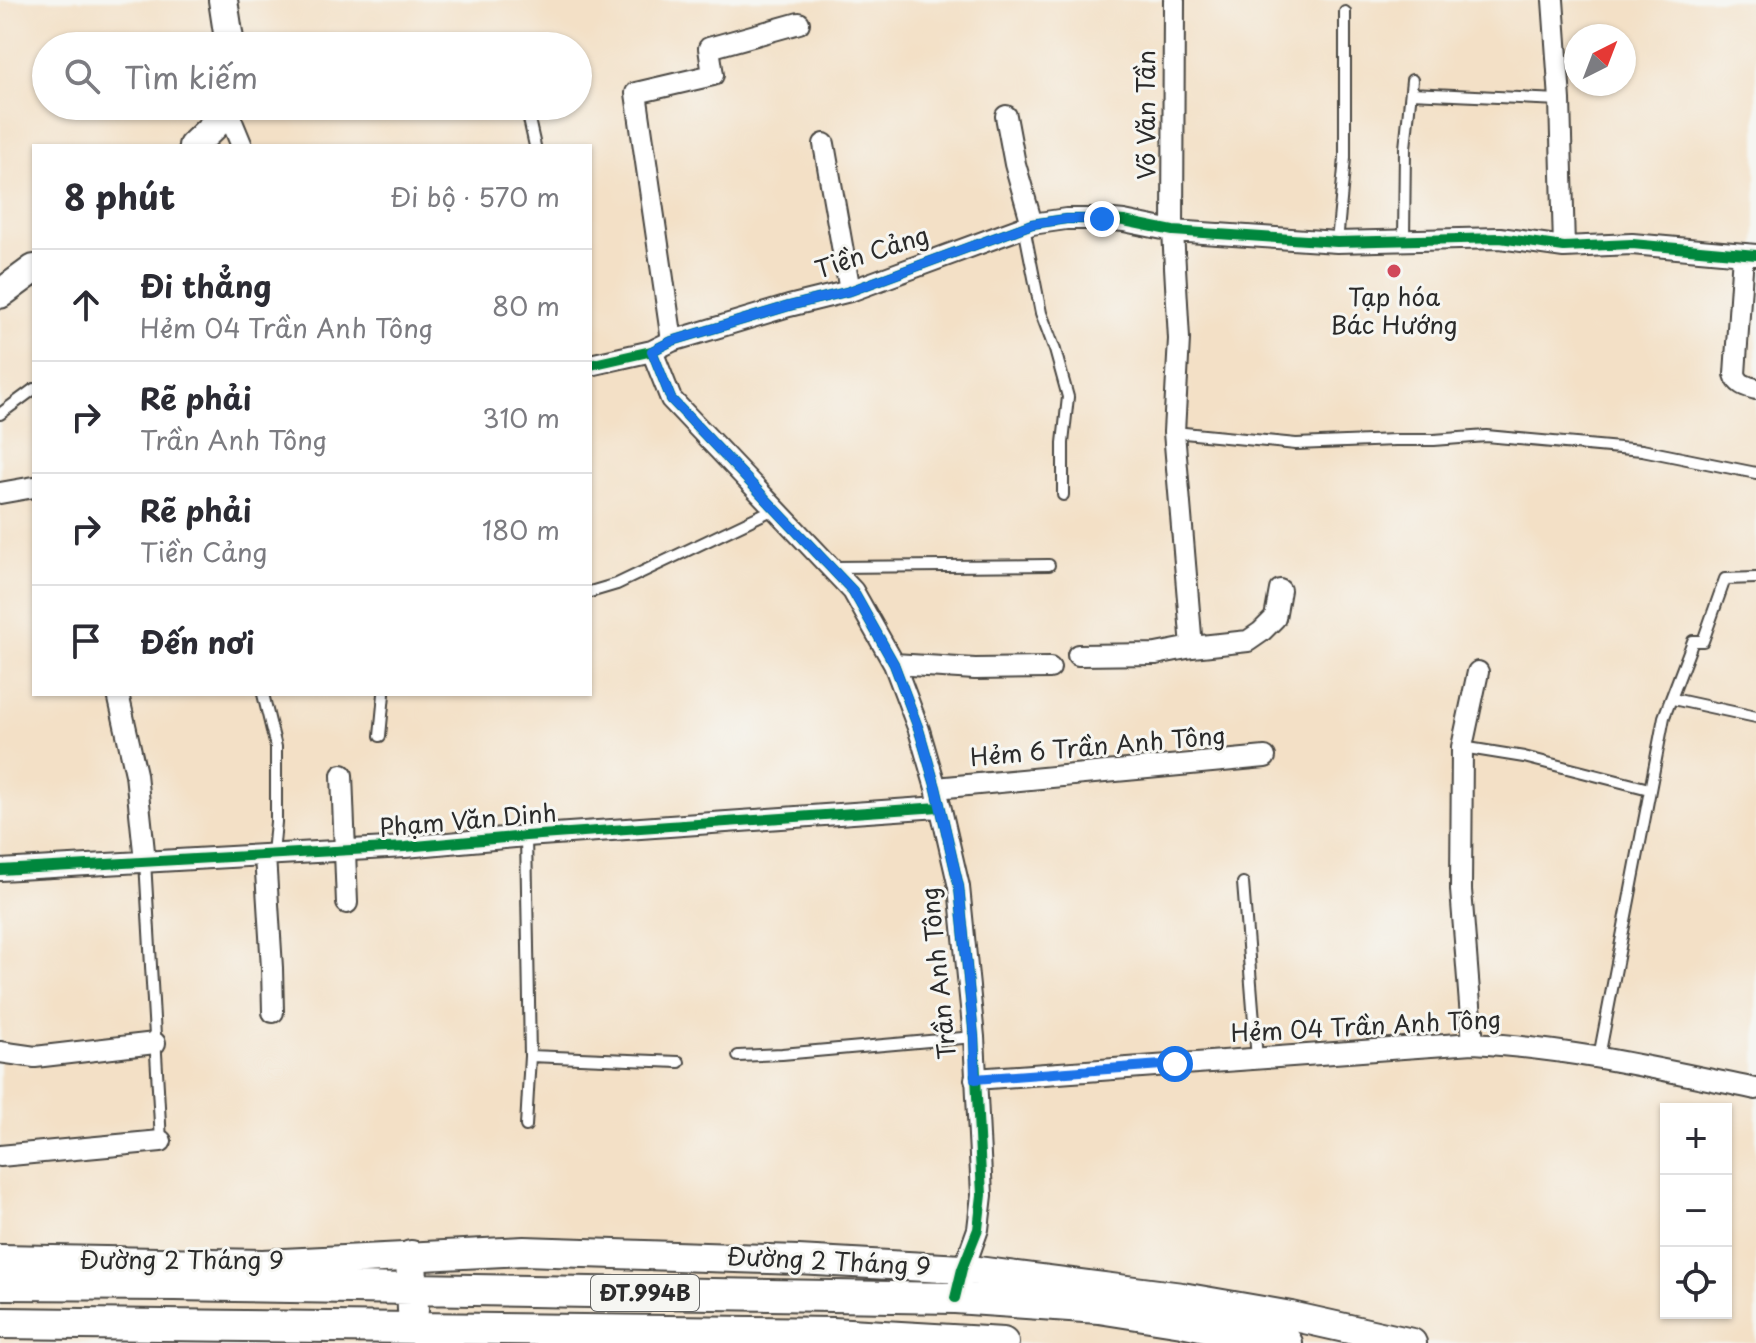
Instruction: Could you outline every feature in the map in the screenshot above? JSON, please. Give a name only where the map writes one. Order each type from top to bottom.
[{"type":"main road","points":[[223,0],[228,32]]},
{"type":"main road","points":[[195,144],[218,120]]},
{"type":"main road","points":[[0,294],[32,272]]},
{"type":"main road","name":"Đường 2 Tháng 9","points":[[0,1259],[263,1264],[524,1251],[962,1269],[1287,1343]]},
{"type":"main road","points":[[411,1256],[416,1336]]},
{"type":"main road","name":"Đường 2 Tháng 9","points":[[0,1284],[955,1298],[1182,1297],[1275,1313],[1412,1343]]},
{"type":"main road","name":"ĐT.994B","points":[[0,1323],[416,1336],[832,1333],[1003,1343]]},
{"type":"street","name":"Võ Văn Tần","points":[[1174,0],[1173,231],[1179,339],[1174,432],[1192,647]]},
{"type":"street","points":[[1553,0],[1560,100],[1564,247]]},
{"type":"street","points":[[672,341],[636,93],[713,75],[709,48],[799,23]]},
{"type":"street","points":[[1006,116],[1028,226]]},
{"type":"street","points":[[232,120],[241,144]]},
{"type":"street","points":[[824,144],[850,291]]},
{"type":"street","name":"Tiền Cảng","points":[[592,365],[652,351],[672,341],[850,291],[1028,226],[1066,219],[1102,219],[1173,231],[1337,242],[1500,238],[1564,247],[1632,244],[1750,255]]},
{"type":"street","points":[[1750,255],[1735,374],[1742,385],[1756,389]]},
{"type":"street","name":"Trần Anh Tông","points":[[652,351],[671,399],[853,591],[894,664],[919,730],[959,887],[974,1037],[982,1195],[978,1229],[962,1269],[955,1298]]},
{"type":"street","points":[[0,493],[32,487]]},
{"type":"street","points":[[1078,655],[1156,654],[1248,641],[1275,618],[1280,590]]},
{"type":"street","points":[[894,664],[975,669],[1050,668]]},
{"type":"street","points":[[1473,1043],[1461,890],[1462,747],[1478,672]]},
{"type":"street","points":[[118,696],[136,774],[145,861]]},
{"type":"street","name":"Hẻm 6 Trần Anh Tông","points":[[937,798],[1265,757]]},
{"type":"street","points":[[342,775],[347,903]]},
{"type":"street","name":"Phạm Văn Dinh","points":[[0,870],[345,851],[937,798]]},
{"type":"street","points":[[269,856],[273,1012]]},
{"type":"street","points":[[0,1052],[35,1057],[155,1043]]},
{"type":"street","name":"Hẻm 04 Trần Anh Tông","points":[[975,1079],[1473,1043],[1599,1057],[1756,1089]]},
{"type":"street","points":[[0,1156],[161,1141]]},
{"type":"lane","points":[[1337,242],[1345,158],[1345,12]]},
{"type":"lane","points":[[1404,240],[1405,148],[1412,80]]},
{"type":"lane","points":[[1411,93],[1560,100]]},
{"type":"lane","points":[[529,120],[535,144]]},
{"type":"lane","points":[[1028,226],[1041,313],[1068,397],[1063,443],[1063,495]]},
{"type":"lane","points":[[0,414],[32,390]]},
{"type":"lane","points":[[1174,432],[1296,444],[1486,436],[1642,450],[1756,473]]},
{"type":"lane","points":[[592,591],[617,584],[774,509]]},
{"type":"lane","points":[[832,567],[1049,565]]},
{"type":"lane","points":[[1599,1057],[1664,717],[1693,641],[1703,641],[1725,579],[1756,578]]},
{"type":"lane","points":[[263,696],[276,747],[276,822],[269,856]]},
{"type":"lane","points":[[380,736],[384,696]]},
{"type":"lane","points":[[1673,699],[1756,717]]},
{"type":"lane","points":[[1462,747],[1524,757],[1649,789]]},
{"type":"lane","points":[[526,836],[530,1056],[526,1126]]},
{"type":"lane","points":[[145,861],[161,1141]]},
{"type":"lane","points":[[1243,883],[1257,1059]]},
{"type":"lane","points":[[738,1056],[974,1037]]},
{"type":"lane","points":[[530,1056],[679,1062]]},
{"type":"cycle path","points":[[592,365],[652,351],[672,341],[850,291],[1032,224],[1066,219],[1102,219],[1173,231],[1337,242],[1500,238],[1564,247],[1632,244],[1756,255]]},
{"type":"cycle path","points":[[652,351],[671,399],[853,591],[894,664],[919,730],[959,887],[974,1037],[982,1195],[978,1229],[962,1269],[955,1298]]},
{"type":"cycle path","points":[[0,870],[405,847],[939,807]]},
{"type":"place","name":"Tạp hóa Bác Hướng","points":[[1394,271]]},
{"type":"route","points":[[1102,219],[1078,218],[1032,224],[850,291],[672,341],[652,351],[671,399],[853,591],[894,664],[919,730],[936,788],[959,887],[974,1037],[975,1079],[1175,1064]]}]
